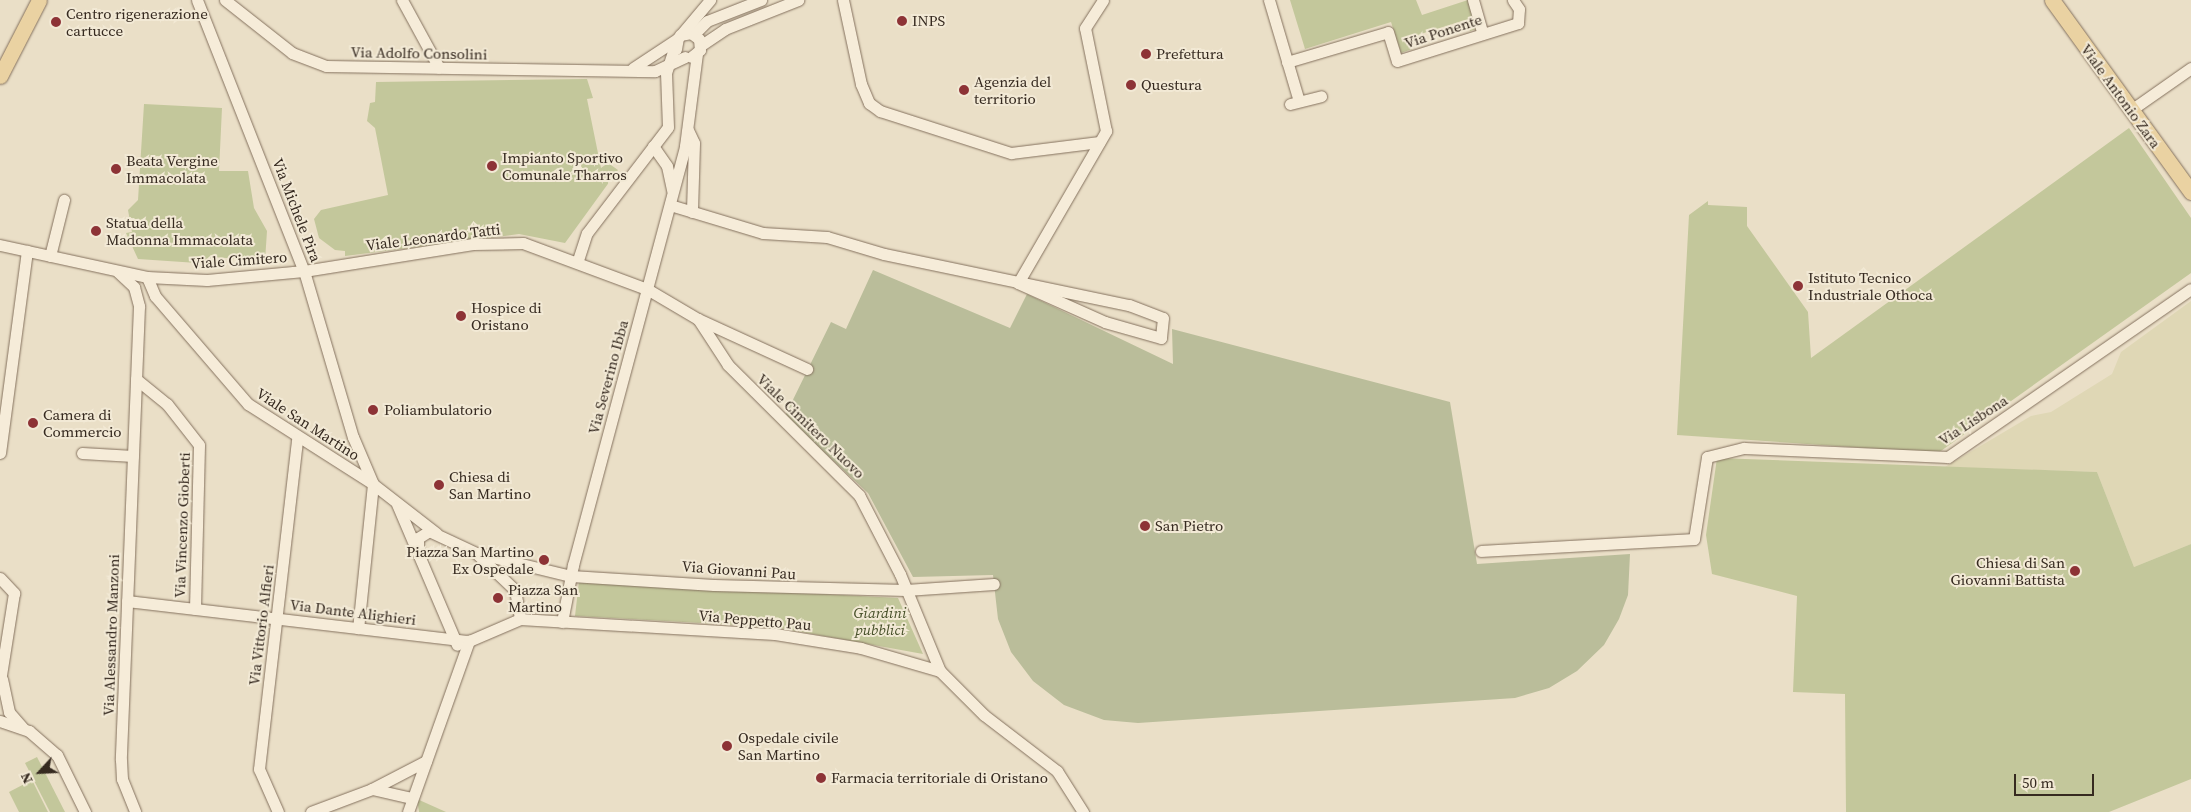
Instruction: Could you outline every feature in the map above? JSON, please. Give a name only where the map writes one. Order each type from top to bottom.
[{"type":"main road","points":[[0,76],[39,0]]},
{"type":"main road","name":"Viale Antonio Zara","points":[[2052,0],[2191,192]]},
{"type":"street","name":"Via Michele Pira","points":[[198,0],[221,70],[246,120],[304,271],[353,437],[373,484]]},
{"type":"street","name":"Via Adolfo Consolini","points":[[226,0],[292,53],[326,66],[667,68]]},
{"type":"street","points":[[402,0],[439,68]]},
{"type":"street","points":[[633,68],[678,38],[710,0]]},
{"type":"street","points":[[667,68],[699,50],[725,29],[798,0]]},
{"type":"street","points":[[843,0],[861,84],[869,103],[880,112],[1010,153],[1099,142]]},
{"type":"street","points":[[1018,283],[1106,131],[1085,28],[1104,0]]},
{"type":"street","points":[[1269,0],[1287,62],[1294,103],[1321,96]]},
{"type":"street","points":[[1473,0],[1483,34]]},
{"type":"street","name":"Via Ponente","points":[[1287,62],[1388,32],[1397,61],[1518,23],[1519,9],[1513,0]]},
{"type":"street","points":[[678,38],[693,34],[707,21],[752,1]]},
{"type":"street","points":[[699,50],[693,34],[700,13]]},
{"type":"street","points":[[678,38],[685,57]]},
{"type":"street","points":[[578,260],[587,232],[668,126],[667,68],[678,38]]},
{"type":"street","name":"Via Severino Ibba","points":[[572,570],[671,201],[688,129],[699,50]]},
{"type":"street","points":[[2131,110],[2191,68]]},
{"type":"street","points":[[688,129],[694,143],[692,212]]},
{"type":"street","name":"Via Severino Ibba","points":[[653,146],[667,166],[671,201]]},
{"type":"street","points":[[50,256],[64,200]]},
{"type":"street","points":[[671,201],[692,212],[763,233],[827,237],[1018,283],[1137,308],[1163,318],[1161,338],[1105,322],[1018,283]]},
{"type":"street","name":"Viale Leonardo Tatti","points":[[304,271],[501,243],[523,242],[578,260],[647,289]]},
{"type":"street","points":[[0,245],[147,277]]},
{"type":"street","points":[[0,453],[28,251]]},
{"type":"street","name":"Viale Cimitero","points":[[147,277],[207,280],[304,271]]},
{"type":"street","name":"Via Alessandro Manzoni","points":[[118,272],[134,288],[139,306],[121,760],[122,780],[135,812]]},
{"type":"street","name":"Viale San Martino","points":[[147,277],[155,296],[248,404],[297,439],[373,484],[394,500]]},
{"type":"street","name":"Viale Cimitero Nuovo","points":[[647,289],[698,319],[808,369]]},
{"type":"street","name":"Via Lisbona","points":[[1481,551],[1694,539],[1707,457],[1744,448],[1948,457],[2191,289]]},
{"type":"street","points":[[139,306],[155,296]]},
{"type":"street","name":"Viale Cimitero Nuovo","points":[[698,319],[728,365],[859,495],[906,590],[940,671]]},
{"type":"street","name":"Via Vincenzo Gioberti","points":[[136,379],[167,404],[200,445],[195,609]]},
{"type":"street","name":"Via Michele Pira","points":[[348,469],[356,459],[353,437]]},
{"type":"street","name":"Via Vittorio Alfieri","points":[[278,812],[259,769],[297,439]]},
{"type":"street","points":[[82,453],[133,456]]},
{"type":"street","points":[[358,628],[373,484]]},
{"type":"street","points":[[394,500],[436,533],[476,553],[572,570],[562,622],[520,619],[469,641],[456,639]]},
{"type":"street","points":[[394,500],[418,549],[435,598],[456,639],[460,660]]},
{"type":"street","points":[[418,549],[420,535],[436,533]]},
{"type":"street","points":[[476,553],[515,590],[520,619]]},
{"type":"street","name":"Via Giovanni Pau","points":[[572,570],[783,589],[906,590]]},
{"type":"street","points":[[0,578],[14,593],[1,680],[9,712],[23,728],[58,755],[85,812]]},
{"type":"street","points":[[906,590],[994,584]]},
{"type":"street","name":"Via Dante Alighieri","points":[[127,601],[456,639]]},
{"type":"street","name":"Via Peppetto Pau","points":[[562,622],[774,634],[861,648],[940,671]]},
{"type":"street","points":[[408,812],[460,660],[469,641]]},
{"type":"street","points":[[940,671],[984,715],[1058,771],[1082,812]]},
{"type":"street","points":[[0,721],[23,728]]},
{"type":"street","points":[[311,812],[372,789],[426,761]]},
{"type":"street","points":[[372,789],[412,798]]},
{"type":"shaded area","points":[[2191,301],[2191,544],[2134,567],[2097,472],[1945,467],[2031,416],[2051,412],[2112,374],[2121,352]]},
{"type":"green space","points":[[1290,0],[1416,0],[1422,15],[1468,0],[1479,28],[1470,31],[1465,20],[1408,38],[1412,49],[1401,53],[1391,22],[1305,49]]},
{"type":"green space","name":"Impianto Sportivo Comunale Tharros","points":[[587,79],[593,98],[587,99],[601,168],[608,163],[618,170],[565,243],[519,234],[345,256],[345,251],[335,250],[319,238],[314,219],[321,210],[388,195],[375,128],[367,121],[370,103],[375,102],[376,82]]},
{"type":"green space","points":[[144,104],[222,108],[219,171],[248,171],[254,208],[267,231],[265,261],[213,257],[212,264],[138,259],[126,233],[132,232],[128,210],[138,200]]},
{"type":"green space","points":[[2129,128],[2191,218],[2191,273],[1938,453],[1677,435],[1689,215],[1708,201],[1708,205],[1747,207],[1747,226],[1808,312],[1811,358]]},
{"type":"green space","points":[[873,270],[1010,328],[1027,294],[1173,364],[1172,329],[1450,402],[1477,564],[1630,554],[1628,595],[1619,619],[1604,645],[1577,671],[1549,688],[1515,698],[1138,723],[1104,720],[1064,705],[1033,681],[1011,652],[998,619],[993,575],[913,577],[868,493],[785,416],[831,322],[846,329]]},
{"type":"green space","points":[[1717,458],[2097,472],[2134,567],[2191,544],[2191,779],[2109,812],[1846,812],[1845,694],[1793,692],[1797,596],[1712,574],[1706,535]]},
{"type":"green space","name":"Giardini pubblici","points":[[579,581],[898,598],[923,654],[774,627],[575,616]]},
{"type":"green space","points":[[37,757],[65,812],[50,812],[25,763]]},
{"type":"green space","points":[[32,780],[48,812],[19,812],[9,792]]},
{"type":"green space","points":[[417,799],[446,812],[419,812]]},
{"type":"place","name":"INPS","points":[[902,21]]},
{"type":"place","name":"Centro rigenerazione cartucce","points":[[56,22]]},
{"type":"place","name":"Prefettura","points":[[1146,54]]},
{"type":"place","name":"Questura","points":[[1131,85]]},
{"type":"place","name":"Agenzia del territorio","points":[[964,90]]},
{"type":"place","name":"Impianto Sportivo Comunale Tharros","points":[[492,166]]},
{"type":"place","name":"Beata Vergine Immacolata","points":[[116,169]]},
{"type":"place","name":"Statua della Madonna Immacolata","points":[[96,231]]},
{"type":"place","name":"Istituto Tecnico Industriale Othoca","points":[[1798,286]]},
{"type":"place","name":"Hospice di Oristano","points":[[461,316]]},
{"type":"place","name":"Poliambulatorio","points":[[373,410]]},
{"type":"place","name":"Camera di Commercio","points":[[33,423]]},
{"type":"place","name":"Chiesa di San Martino","points":[[439,485]]},
{"type":"place","name":"San Pietro","points":[[1145,526]]},
{"type":"place","name":"Piazza San Martino Ex Ospedale","points":[[544,560]]},
{"type":"place","name":"Chiesa di San Giovanni Battista","points":[[2075,571]]},
{"type":"place","name":"Piazza San Martino","points":[[498,598]]},
{"type":"place","name":"Ospedale civile San Martino","points":[[727,746]]},
{"type":"place","name":"Farmacia territoriale di Oristano","points":[[821,778]]}]
